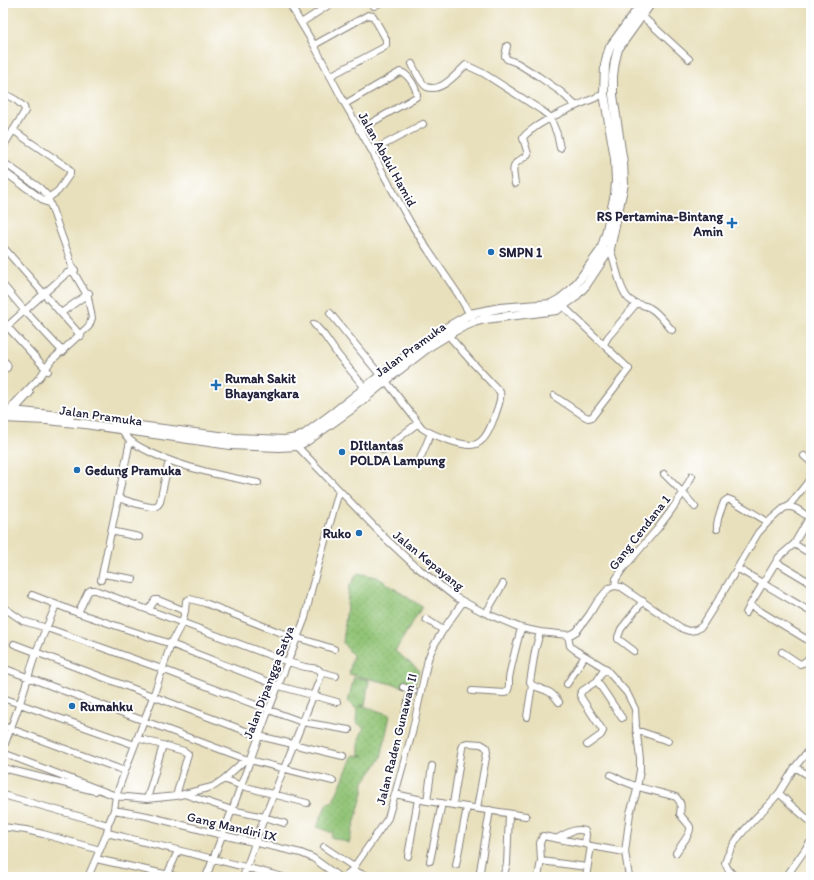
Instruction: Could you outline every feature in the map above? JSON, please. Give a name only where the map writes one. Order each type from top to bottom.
[{"type":"main road","name":"Jalan Pramuka","points":[[10,411],[56,415],[205,438],[230,445],[279,447],[297,446],[307,441],[342,416],[383,378],[446,328],[470,314],[500,308],[551,304],[556,302],[571,290],[601,250],[613,207],[616,182],[615,158],[604,94],[605,65],[610,47],[642,3]]},
{"type":"main road","name":"Jalan Pramuka","points":[[397,367],[448,335],[474,322],[495,317],[557,310],[574,298],[586,285],[610,249],[624,184],[624,162],[613,95],[612,76],[616,54],[641,15],[651,3]]},
{"type":"main road","name":"Jalan Pramuka","points":[[205,438],[284,440],[297,438],[305,434],[365,388],[383,378]]},
{"type":"main road","name":"Jalan Pramuka","points":[[3,418],[121,426]]},
{"type":"street","name":"Jalan Abdul Hamid","points":[[289,3],[314,45],[344,104],[372,151],[410,222],[474,322]]},
{"type":"street","points":[[301,23],[332,3]]},
{"type":"street","points":[[371,3],[374,6],[380,3]]},
{"type":"street","points":[[314,45],[368,15],[373,16],[386,39],[386,45],[383,48],[330,76]]},
{"type":"street","points":[[641,15],[689,60]]},
{"type":"street","points":[[507,46],[505,56],[508,59],[538,76],[576,106]]},
{"type":"street","points":[[412,64],[423,84],[432,88],[438,88],[444,84],[466,65],[483,73],[541,110],[550,118],[560,148]]},
{"type":"street","points":[[344,104],[400,72],[407,75],[415,88],[417,95],[416,97],[359,130]]},
{"type":"street","points":[[3,93],[16,100],[24,107],[25,112],[3,147]]},
{"type":"street","points":[[515,184],[513,168],[518,161],[526,157],[528,154],[523,138],[525,135],[539,124],[550,118],[604,94]]},
{"type":"street","points":[[372,151],[423,124]]},
{"type":"street","points":[[13,130],[67,167],[70,171],[70,174],[58,191],[46,200]]},
{"type":"street","points":[[3,162],[44,191],[47,195],[46,200]]},
{"type":"street","points":[[3,171],[46,200],[50,206],[73,268],[88,293],[94,308],[95,322],[91,329],[63,352],[14,404],[10,411]]},
{"type":"street","points":[[3,247],[5,255],[44,293],[81,336]]},
{"type":"street","points":[[610,249],[624,291],[630,300],[636,304],[651,308],[672,330]]},
{"type":"street","points":[[47,370],[4,326],[73,268]]},
{"type":"street","points":[[3,285],[63,352]]},
{"type":"street","points":[[61,313],[88,293]]},
{"type":"street","points":[[604,344],[608,337],[636,304]]},
{"type":"street","points":[[554,396],[584,416],[588,418],[592,417],[629,369],[563,306]]},
{"type":"street","points":[[330,313],[422,428],[459,444],[472,445],[483,440],[488,434],[501,398],[500,392],[448,335]]},
{"type":"street","points":[[314,324],[365,388]]},
{"type":"street","points":[[3,360],[8,364],[7,368],[3,369]]},
{"type":"street","points":[[383,450],[418,423]]},
{"type":"street","points":[[121,426],[130,441],[169,460],[187,467],[258,483]]},
{"type":"street","points":[[420,459],[431,433]]},
{"type":"street","points":[[130,441],[102,577],[133,579]]},
{"type":"street","name":"Jalan Kepayang","points":[[297,446],[385,538],[455,597],[486,613],[521,628],[568,635]]},
{"type":"street","points":[[804,456],[811,462]]},
{"type":"street","points":[[118,498],[146,506],[157,506],[160,502],[169,460]]},
{"type":"street","name":"Gang Cendana 1","points":[[664,474],[695,507]]},
{"type":"street","name":"Gang Cendana 1","points":[[616,586],[616,579],[622,570],[670,512],[692,476]]},
{"type":"street","points":[[629,877],[625,852],[630,813],[640,770],[635,709],[627,693],[605,668],[570,646],[568,635],[577,631],[597,602],[609,588],[616,586],[621,587],[643,601],[683,629],[689,631],[696,630],[702,626],[758,533],[768,522],[788,506],[809,484],[811,477]]},
{"type":"street","name":"Jalan Dipangga Satya","points":[[206,877],[242,786],[248,760],[259,736],[305,618],[339,491]]},
{"type":"street","points":[[717,529],[716,524],[719,514],[724,502],[728,499],[768,522]]},
{"type":"street","points":[[746,613],[779,557],[794,544],[810,519],[796,509],[788,506]]},
{"type":"street","points":[[111,531],[139,538]]},
{"type":"street","points":[[794,544],[811,554]]},
{"type":"street","points":[[776,562],[811,583]]},
{"type":"street","points":[[737,568],[811,612]]},
{"type":"street","points":[[486,613],[503,584]]},
{"type":"street","points":[[78,613],[88,592],[95,590],[288,662],[318,669],[322,672],[336,676]]},
{"type":"street","points":[[32,595],[78,613],[171,644],[279,686],[337,702]]},
{"type":"street","points":[[88,877],[107,832],[114,810],[116,796],[171,644],[182,623],[186,602],[190,599],[205,603],[276,631],[334,649]]},
{"type":"street","points":[[148,610],[155,600],[158,600],[185,611]]},
{"type":"street","points":[[634,651],[618,639],[618,637],[621,630],[643,601]]},
{"type":"street","name":"Jalan Raden Gunawan II","points":[[344,877],[353,868],[388,818],[412,734],[428,659],[432,648],[443,630],[463,602]]},
{"type":"street","points":[[3,749],[20,704],[36,652],[56,605]]},
{"type":"street","points":[[750,605],[811,642]]},
{"type":"street","points":[[3,607],[23,621],[47,628],[162,669],[302,722],[349,730]]},
{"type":"street","points":[[426,619],[443,630]]},
{"type":"street","points":[[472,691],[507,692],[521,628]]},
{"type":"street","points":[[527,717],[532,685],[530,682],[540,632]]},
{"type":"street","points":[[14,644],[259,736],[343,756]]},
{"type":"street","points":[[782,652],[800,664],[803,664],[811,657]]},
{"type":"street","points":[[567,684],[585,656]]},
{"type":"street","points":[[3,668],[248,760],[333,781]]},
{"type":"street","points":[[587,745],[602,735],[603,731],[580,695],[582,691],[597,681],[605,668]]},
{"type":"street","points":[[243,877],[264,817],[322,672]]},
{"type":"street","points":[[597,681],[622,718]]},
{"type":"street","points":[[532,685],[551,694],[559,702]]},
{"type":"street","points":[[403,687],[420,693]]},
{"type":"street","points":[[406,713],[411,690]]},
{"type":"street","points":[[3,698],[134,745]]},
{"type":"street","points":[[3,726],[125,771]]},
{"type":"street","points":[[636,730],[668,741]]},
{"type":"street","points":[[137,738],[184,751],[188,754],[179,795]]},
{"type":"street","points":[[453,804],[462,748],[467,743],[482,744],[486,747],[487,752],[477,808]]},
{"type":"street","points":[[147,799],[163,745]]},
{"type":"street","points":[[735,877],[725,863],[726,857],[737,840],[779,793],[795,766],[811,747]]},
{"type":"street","points":[[3,754],[85,787]]},
{"type":"street","points":[[3,768],[85,787],[116,796],[147,799],[179,795],[214,786],[248,760]]},
{"type":"street","points":[[427,801],[432,766]]},
{"type":"street","points":[[795,766],[811,777]]},
{"type":"street","points":[[611,776],[622,782],[637,787],[676,797],[680,801],[680,814],[690,828],[689,834],[676,853]]},
{"type":"street","points":[[224,779],[242,786],[307,803]]},
{"type":"street","points":[[779,793],[811,822]]},
{"type":"street","points":[[395,794],[427,801],[526,816]]},
{"type":"street","points":[[3,795],[108,825]]},
{"type":"street","points":[[179,795],[284,823]]},
{"type":"street","points":[[408,856],[418,799]]},
{"type":"street","points":[[430,861],[442,803]]},
{"type":"street","points":[[456,865],[467,807]]},
{"type":"street","name":"Gang Mandiri IX","points":[[114,810],[147,816],[308,855],[339,877]]},
{"type":"street","points":[[479,877],[490,810]]},
{"type":"street","points":[[503,877],[507,864],[509,814]]},
{"type":"street","points":[[3,828],[26,830],[100,850]]},
{"type":"street","points":[[558,838],[572,831],[585,831],[588,845],[586,877]]},
{"type":"street","points":[[107,832],[282,877]]},
{"type":"street","points":[[538,877],[541,861],[540,842],[542,836],[544,835],[625,852]]},
{"type":"street","points":[[786,877],[811,841]]},
{"type":"street","points":[[324,847],[364,875],[373,877]]},
{"type":"street","points":[[167,875],[178,851]]},
{"type":"street","points":[[96,859],[178,877]]},
{"type":"street","points":[[541,861],[587,867]]},
{"type":"green space","points":[[358,573],[377,577],[422,607],[395,651],[419,670],[414,689],[349,674],[353,655],[343,643],[349,587]]},
{"type":"green space","points":[[354,677],[369,680],[365,705],[361,705],[357,709],[348,702]]},
{"type":"green space","points":[[361,705],[390,715],[381,758],[364,782],[363,792],[349,843],[331,837],[333,833],[317,827],[327,803],[332,803],[353,755],[364,756],[359,754],[359,739],[364,728],[356,722],[357,709]]},
{"type":"place","name":"RS Pertamina-Bintang Amin","points":[[732,223]]},
{"type":"place","name":"SMPN 1","points":[[491,252]]},
{"type":"place","name":"Rumah Sakit Bhayangkara","points":[[216,385]]},
{"type":"place","name":"DItlantas POLDA Lampung","points":[[342,452]]},
{"type":"place","name":"Gedung Pramuka","points":[[77,470]]},
{"type":"place","name":"Ruko","points":[[359,533]]},
{"type":"place","name":"Rumahku","points":[[72,706]]}]
